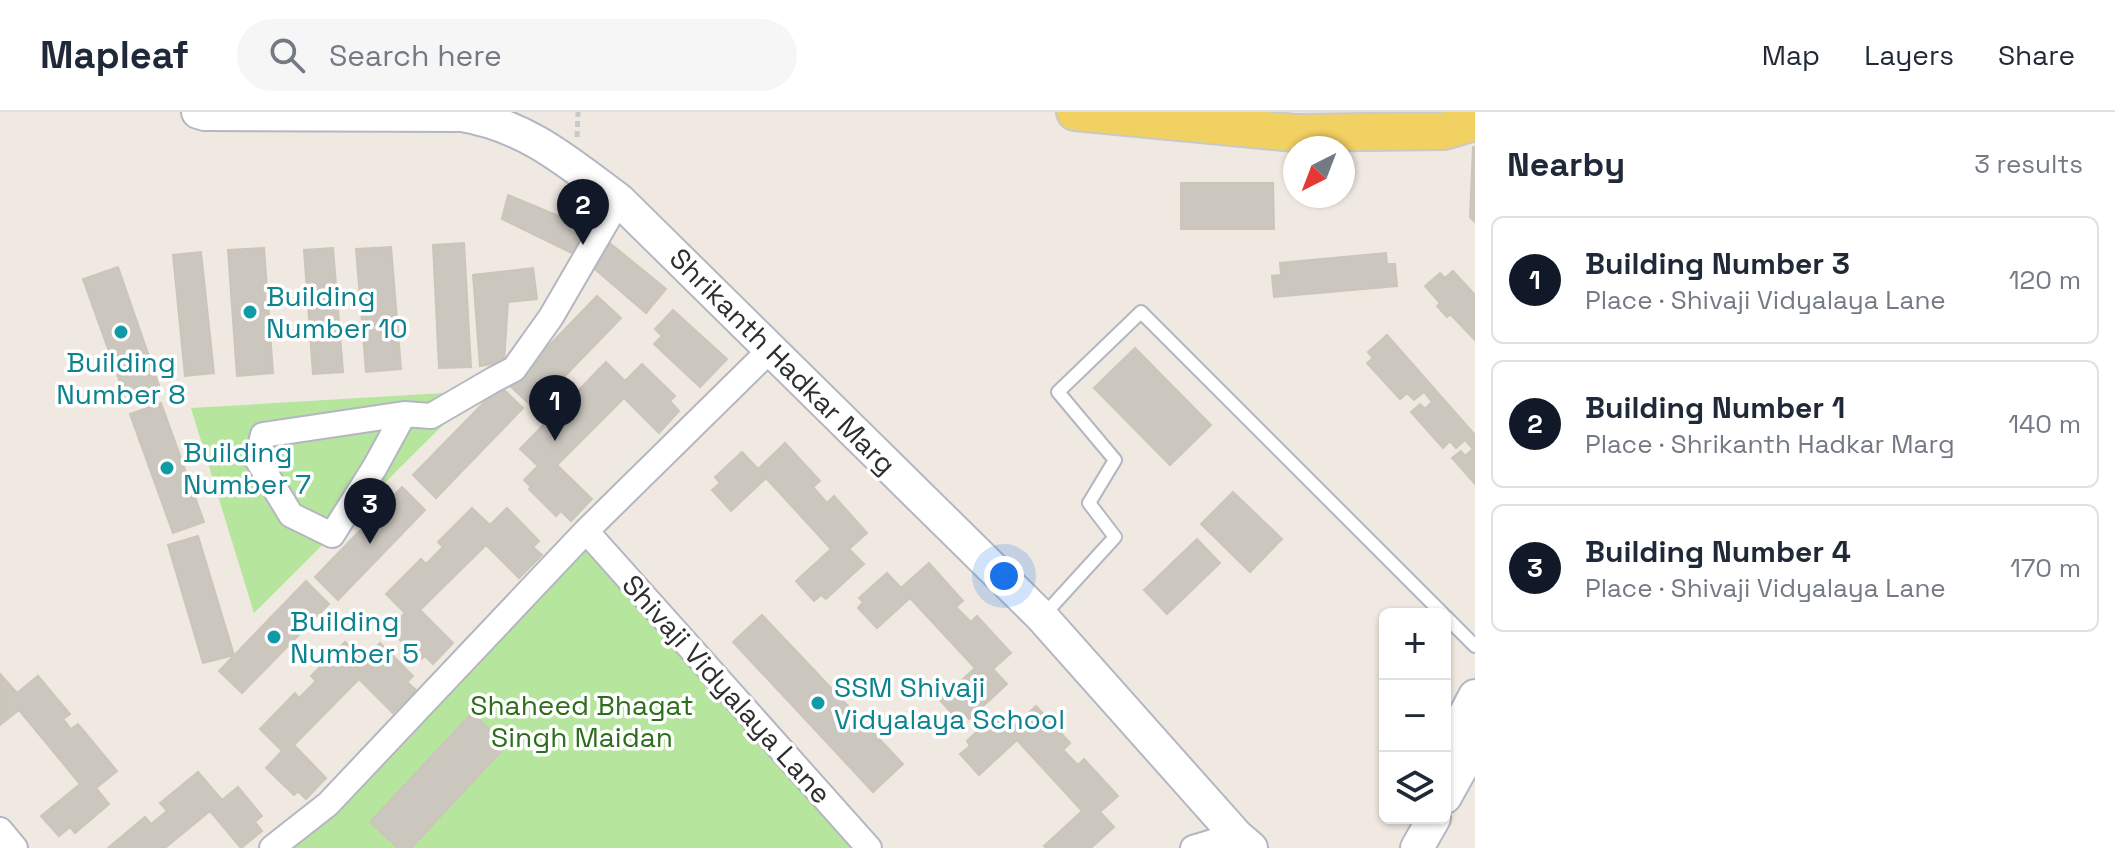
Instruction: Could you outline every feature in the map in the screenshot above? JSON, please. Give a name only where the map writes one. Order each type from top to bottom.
[{"type":"main road","name":"Shrikanth Hadkar Marg","points":[[198,112],[462,115],[487,119],[525,134],[553,151],[619,200],[1042,617],[1244,842]]},
{"type":"main road","points":[[1075,112],[1295,133],[1444,131],[1475,122]]},
{"type":"main road","points":[[1446,752],[1475,696]]},
{"type":"main road","points":[[1451,786],[1475,743]]},
{"type":"main road","points":[[1395,848],[1408,824]]},
{"type":"main road","points":[[1417,848],[1431,824]]},
{"type":"street","points":[[404,414],[332,535],[291,515],[257,459],[263,435],[404,414],[431,416],[514,369],[551,317],[619,200]]},
{"type":"street","points":[[274,847],[328,804],[586,531],[771,349]]},
{"type":"street","name":"Shivaji Vidyalaya Lane","points":[[586,531],[869,848]]},
{"type":"street","points":[[0,830],[15,848]]},
{"type":"street","points":[[1193,848],[1244,842]]},
{"type":"lane","points":[[1042,617],[1115,537],[1089,503],[1115,460],[1058,392],[1141,312],[1437,608]]},
{"type":"lane","points":[[1451,622],[1475,646]]},
{"type":"green space","points":[[477,391],[254,613],[191,408]]},
{"type":"green space","name":"Shaheed Bhagat Singh Maidan","points":[[586,537],[863,848],[281,848]]},
{"type":"building","points":[[1475,147],[1475,222],[1470,217]]},
{"type":"building","points":[[1181,183],[1273,183],[1274,229],[1181,229]]},
{"type":"building","points":[[508,195],[595,231],[666,289],[646,313],[582,258],[502,219]]},
{"type":"building","points":[[464,243],[471,367],[439,368],[433,245]]},
{"type":"building","points":[[391,247],[401,369],[366,372],[356,249]]},
{"type":"building","name":"Building Number 10","points":[[264,248],[273,373],[237,376],[228,250]]},
{"type":"building","points":[[333,248],[343,372],[313,374],[304,250]]},
{"type":"building","points":[[201,252],[214,373],[185,376],[173,255]]},
{"type":"building","points":[[1386,253],[1387,264],[1395,264],[1397,286],[1274,297],[1272,276],[1281,275],[1280,263]]},
{"type":"building","name":"Building Number 8","points":[[118,267],[159,385],[125,396],[83,279]]},
{"type":"building","points":[[533,268],[537,299],[508,302],[504,362],[480,366],[473,275]]},
{"type":"building","points":[[1453,271],[1475,295],[1475,340],[1450,314],[1447,317],[1425,286],[1440,273],[1445,278]]},
{"type":"building","points":[[597,296],[621,318],[534,408],[510,386]]},
{"type":"building","points":[[673,310],[727,359],[700,387],[654,344],[662,336],[655,329]]},
{"type":"building","points":[[1387,335],[1475,435],[1475,484],[1452,458],[1461,451],[1465,456],[1473,449],[1465,440],[1456,448],[1450,441],[1443,448],[1411,412],[1420,404],[1425,409],[1432,402],[1424,392],[1414,400],[1407,393],[1400,399],[1367,363],[1373,358],[1368,352]]},
{"type":"building","points":[[1135,348],[1211,425],[1170,465],[1094,388]]},
{"type":"building","points":[[606,362],[625,381],[642,364],[675,396],[670,401],[679,411],[659,433],[624,398],[557,465],[592,499],[571,521],[561,511],[556,516],[529,489],[531,487],[524,480],[538,466],[520,449],[555,413],[561,419],[578,402],[572,397]]},
{"type":"building","points":[[500,386],[523,408],[436,498],[413,475]]},
{"type":"building","name":"Building Number 7","points":[[161,403],[204,522],[173,533],[130,414]]},
{"type":"building","points":[[785,443],[820,481],[813,487],[827,503],[834,496],[867,533],[849,549],[864,564],[826,599],[821,595],[814,601],[796,581],[831,549],[766,478],[731,511],[712,490],[720,483],[715,477],[742,452],[758,469]]},
{"type":"building","points":[[402,487],[425,510],[338,600],[315,577]]},
{"type":"building","points":[[1233,492],[1282,539],[1250,572],[1201,524]]},
{"type":"building","points":[[472,508],[490,525],[507,508],[539,541],[533,547],[542,555],[519,578],[486,545],[420,610],[453,643],[433,664],[425,656],[420,660],[393,633],[400,626],[396,622],[405,613],[386,594],[421,559],[426,564],[443,547],[438,542]]},
{"type":"building","points":[[198,536],[234,655],[203,663],[168,545]]},
{"type":"building","points":[[1197,539],[1220,563],[1167,614],[1144,590]]},
{"type":"building","points":[[929,563],[963,601],[956,607],[971,622],[977,616],[1011,653],[993,669],[1007,684],[969,719],[965,714],[958,720],[940,700],[975,668],[910,598],[877,628],[858,608],[863,602],[859,598],[887,573],[901,588]]},
{"type":"building","name":"Building Number 5","points":[[306,581],[329,604],[242,693],[219,671]]},
{"type":"building","name":"SSM Shivaji Vidyalaya School","points":[[762,615],[903,764],[873,792],[733,642]]},
{"type":"building","points":[[345,642],[363,660],[380,643],[413,676],[407,682],[416,690],[393,713],[359,679],[294,745],[326,778],[306,799],[298,791],[294,795],[266,768],[282,751],[260,729],[295,693],[299,698],[316,681],[311,676]]},
{"type":"building","points":[[1,675],[17,693],[38,676],[70,714],[63,719],[71,729],[78,724],[117,771],[96,788],[109,804],[75,833],[70,827],[59,836],[41,816],[80,784],[19,710],[0,725]]},
{"type":"building","points":[[1036,706],[1070,743],[1063,750],[1078,765],[1084,759],[1118,796],[1100,812],[1114,827],[1091,848],[1044,846],[1082,811],[1017,740],[979,775],[960,754],[970,746],[967,741],[994,716],[1008,732]]},
{"type":"building","points":[[472,713],[507,745],[411,848],[398,848],[370,822]]},
{"type":"building","points":[[198,772],[222,800],[238,787],[262,816],[255,822],[262,831],[241,848],[210,811],[165,848],[108,848],[145,817],[151,824],[167,811],[160,803]]},
{"type":"place","name":"Building Number 1","points":[[583,245]]},
{"type":"place","name":"Building Number 10","points":[[250,312]]},
{"type":"place","name":"Building Number 8","points":[[121,332]]},
{"type":"place","name":"Building Number 3","points":[[555,441]]},
{"type":"place","name":"Building Number 7","points":[[167,468]]},
{"type":"place","name":"Building Number 4","points":[[370,544]]},
{"type":"place","name":"Building Number 5","points":[[274,637]]},
{"type":"place","name":"SSM Shivaji Vidyalaya School","points":[[818,703]]}]
